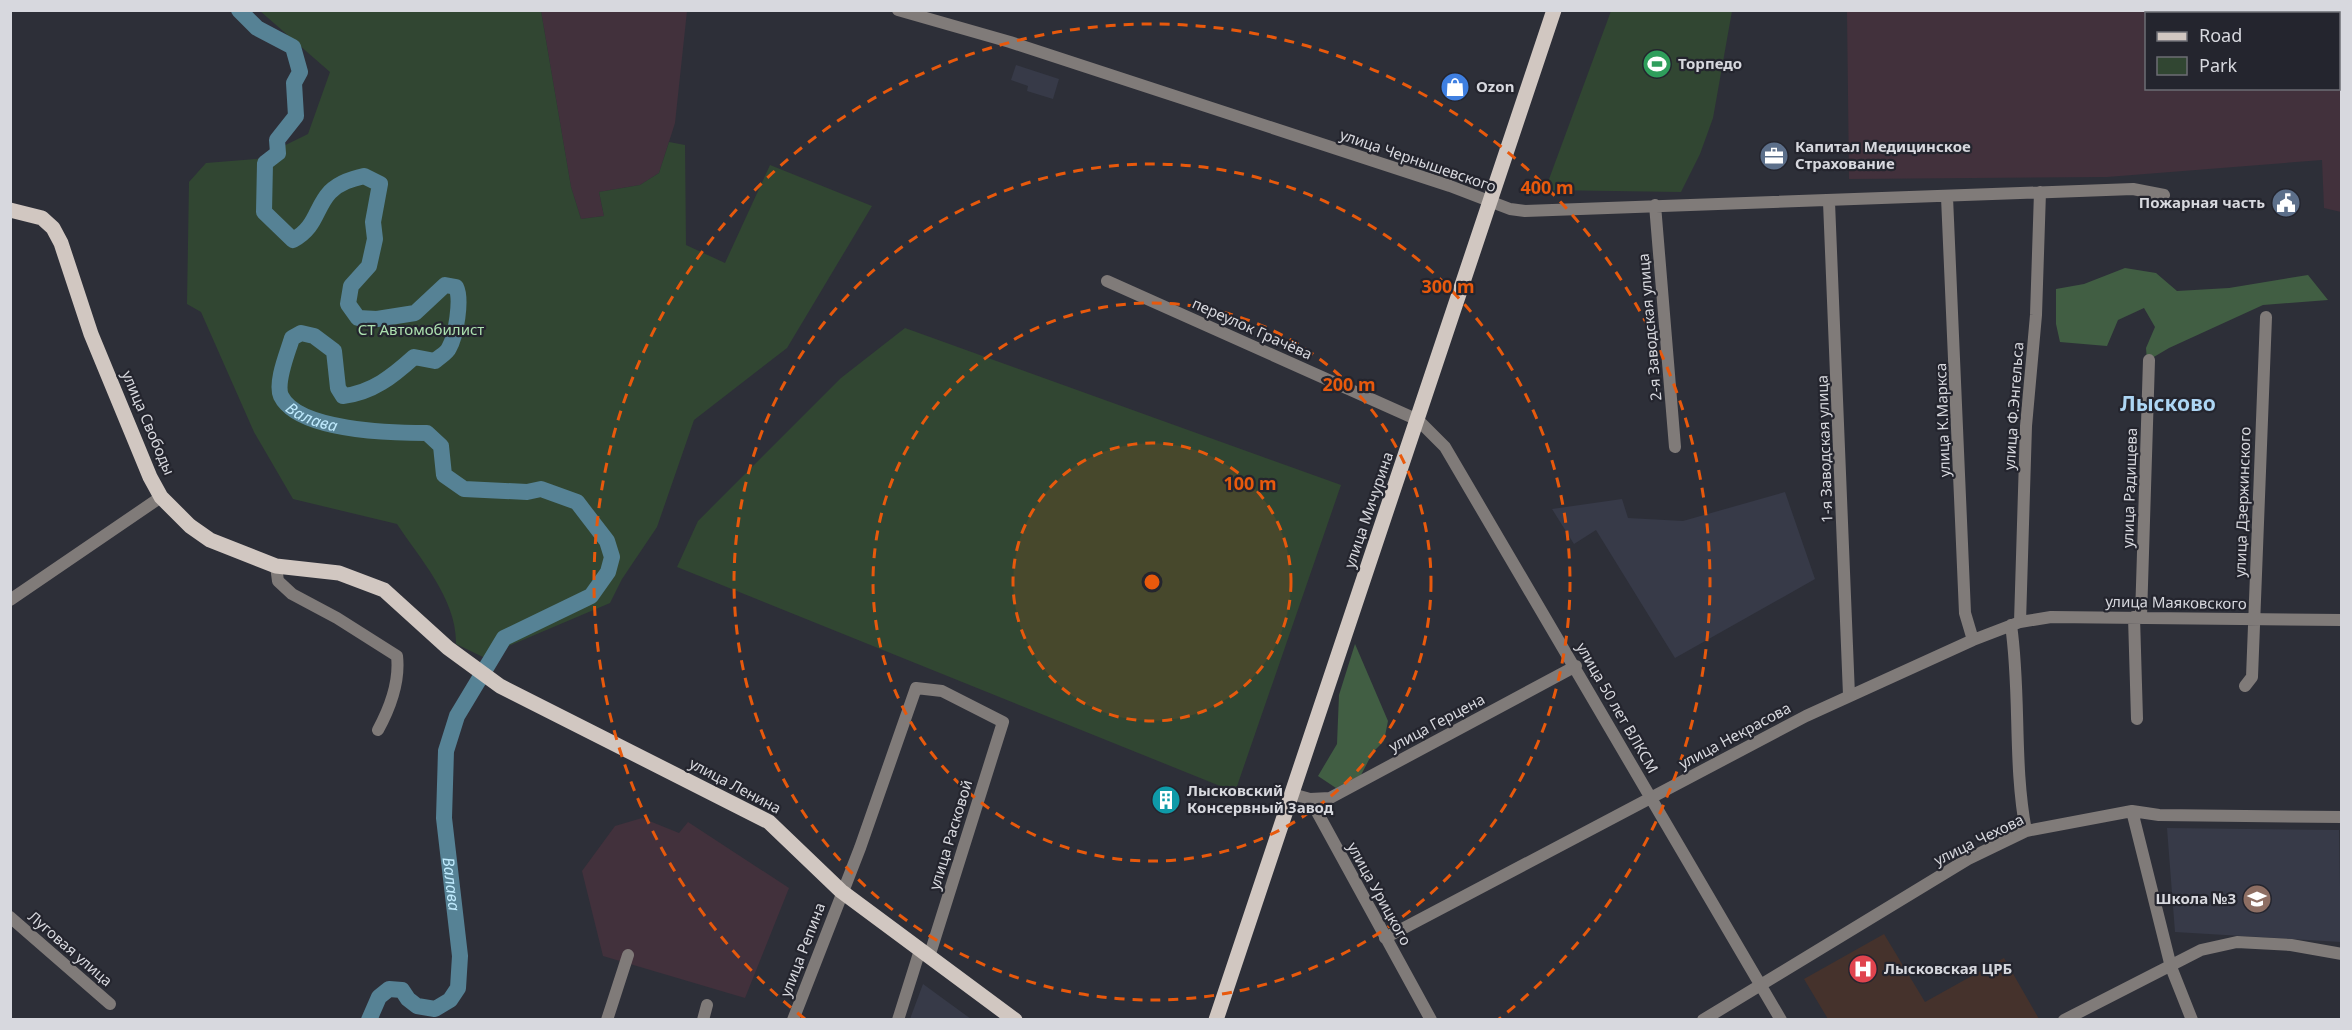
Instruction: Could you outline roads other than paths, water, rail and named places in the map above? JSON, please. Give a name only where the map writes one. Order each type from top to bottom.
[{"type":"main road","name":"улица Мичурина","points":[[1216,1020],[1554,10]]},
{"type":"main road","name":"улица Свободы","points":[[10,210],[42,218],[53,228],[127,424],[161,497],[190,526],[210,540],[276,566],[339,573],[384,591],[448,648]]},
{"type":"main road","name":"улица Ленина","points":[[448,648],[500,686],[769,822],[842,891],[924,954],[1015,1019]]},
{"type":"street","name":"улица Чернышевского","points":[[898,10],[1021,46],[1490,201],[1525,210],[1829,202],[2133,189],[2163,195]]},
{"type":"street","name":"улица Ф.Энгельса","points":[[2026,831],[2020,800],[2016,624],[2026,426],[2036,315],[2040,192]]},
{"type":"street","name":"улица К.Маркса","points":[[1947,197],[1965,613],[1973,640]]},
{"type":"street","name":"1-я Заводская улица","points":[[1829,202],[1849,695]]},
{"type":"street","name":"2-я Заводская улица","points":[[1655,205],[1675,447]]},
{"type":"street","name":"переулок Грачёва","points":[[1107,281],[1418,420]]},
{"type":"street","name":"улица Дзержинского","points":[[2245,686],[2252,676],[2266,317]]},
{"type":"street","name":"улица Радищева","points":[[2137,719],[2137,617],[2149,360]]},
{"type":"street","name":"улица 50 лет ВЛКСМ","points":[[1418,420],[1445,447],[1576,666],[1781,1020]]},
{"type":"street","points":[[10,600],[161,497]]},
{"type":"street","points":[[276,566],[278,581],[292,594],[337,618],[397,657],[399,671],[387,714],[378,730]]},
{"type":"street","name":"улица Маяковского","points":[[2016,624],[2051,617],[2342,620]]},
{"type":"street","name":"улица Некрасова","points":[[1384,938],[1849,695],[1973,640],[2016,624]]},
{"type":"street","name":"улица Герцена","points":[[1310,800],[1330,798],[1576,666]]},
{"type":"street","name":"улица Репина","points":[[793,1020],[860,848],[916,688],[942,691],[1003,722]]},
{"type":"street","name":"улица Расковой","points":[[898,1020],[924,954],[1003,722]]},
{"type":"street","points":[[1292,794],[1310,800]]},
{"type":"street","name":"улица Урицкого","points":[[1310,800],[1431,1020]]},
{"type":"street","points":[[2132,811],[2171,967],[2192,1020]]},
{"type":"street","name":"улица Чехова","points":[[1703,1020],[1968,859],[2026,831],[2132,811],[2159,815],[2342,817]]},
{"type":"street","name":"Луговая улица","points":[[10,917],[110,1004]]},
{"type":"street","points":[[2064,1020],[2201,950],[2237,942],[2291,945],[2342,954]]},
{"type":"street","points":[[607,1020],[628,955]]},
{"type":"street","points":[[703,1020],[707,1005]]},
{"type":"waterway","name":"Валава","points":[[239,10],[257,28],[293,47],[300,72],[294,83],[296,116],[277,140],[278,153],[265,163],[264,212],[293,240],[307,229],[330,192],[342,183],[364,176],[380,184],[373,222],[375,239],[369,266],[351,286],[348,304],[358,318],[377,319],[415,313],[445,285],[456,287],[458,293],[457,318],[452,342],[447,352],[435,361],[414,357],[390,377],[373,387],[343,396],[338,388],[334,351],[314,336],[301,333],[292,338],[285,359],[280,383],[281,396],[291,408],[306,417],[325,423],[370,431],[427,433],[441,446],[444,475],[464,489],[527,492],[541,489],[577,502],[607,541],[612,557],[608,572],[591,596],[504,638],[457,716],[446,751],[444,818],[460,956],[458,988],[450,1000],[435,1009],[417,1006],[402,990],[389,989],[379,997],[369,1020]]},
{"type":"place","name":"Торпедо","points":[[1657,64]]},
{"type":"place","name":"Ozon","points":[[1455,87]]},
{"type":"place","name":"Капитал Медицинское Страхование","points":[[1774,156]]},
{"type":"place","name":"Пожарная часть","points":[[2286,203]]},
{"type":"place","name":"Лысковский Консервный Завод","points":[[1166,800]]},
{"type":"place","name":"Школа №3","points":[[2257,899]]},
{"type":"place","name":"Лысковская ЦРБ","points":[[1863,969]]},
{"type":"district","name":"Лысково","points":[[2168,404]]},
{"type":"park label","name":"СТ Автомобилист","points":[[421,330]]}]
